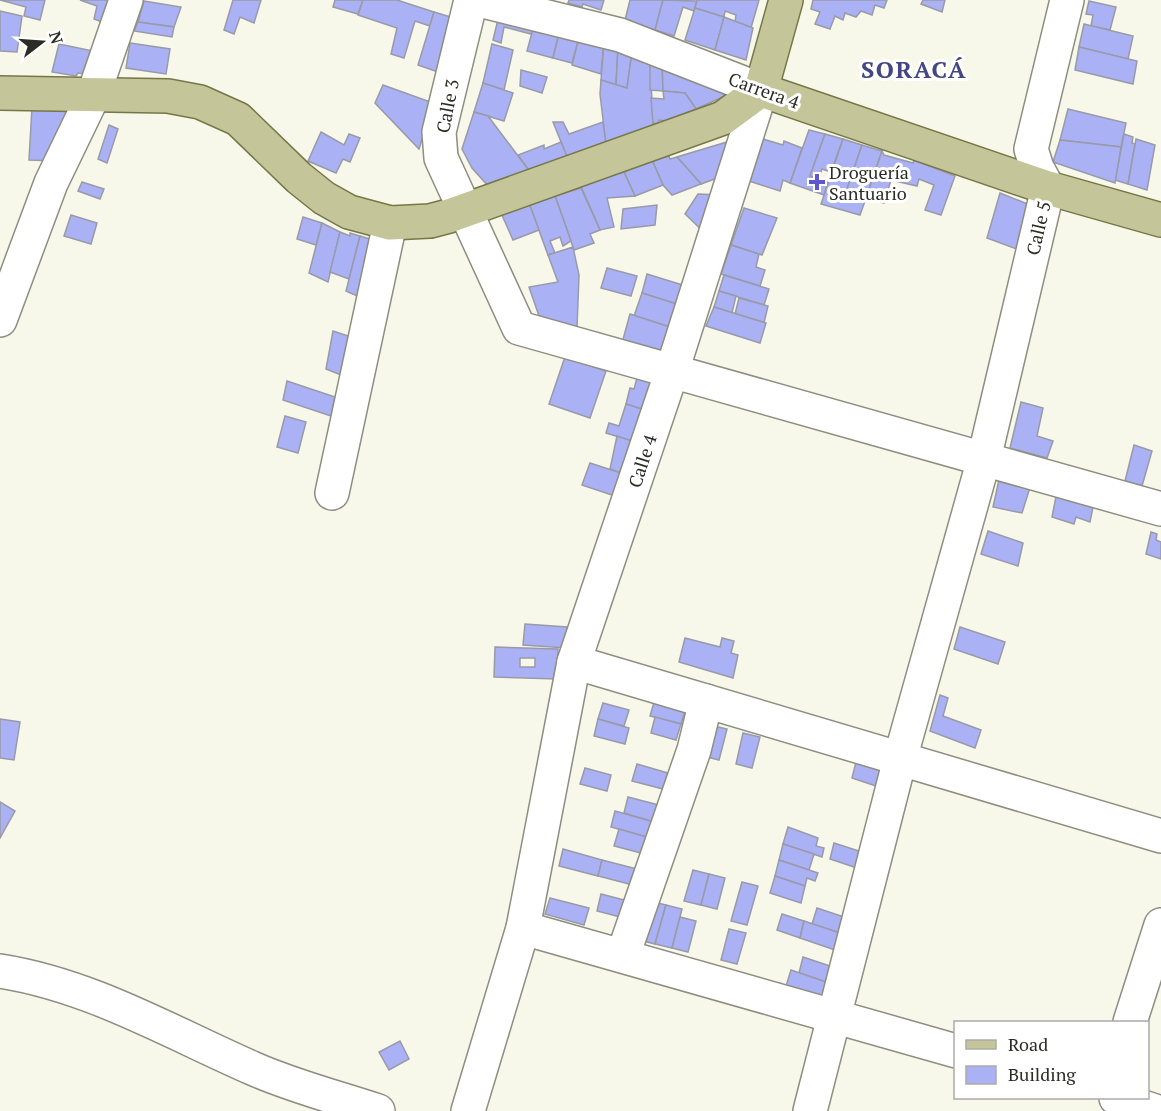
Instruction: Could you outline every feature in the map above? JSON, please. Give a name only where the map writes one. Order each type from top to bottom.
[{"type":"main road","name":"Calle 4","points":[[761,90],[786,0]]},
{"type":"main road","points":[[0,93],[168,96],[200,102],[223,111],[244,125],[285,165],[324,198],[349,212],[390,223],[430,221],[723,118],[761,90]]},
{"type":"main road","name":"Carrera 4","points":[[761,90],[1048,188],[1161,220]]},
{"type":"street","points":[[0,320],[51,183],[93,96],[126,0]]},
{"type":"street","name":"Calle 3","points":[[471,0],[439,132],[441,158],[519,328],[1161,509]]},
{"type":"street","name":"Carrera 4","points":[[479,0],[620,35],[761,90]]},
{"type":"street","name":"Calle 5","points":[[810,1111],[900,759],[984,459],[1048,188],[1037,168],[1031,149],[1067,0]]},
{"type":"street","name":"Calle 4","points":[[468,1111],[523,928],[574,662],[672,371],[761,90]]},
{"type":"street","points":[[332,493],[390,223]]},
{"type":"street","points":[[574,662],[1161,836]]},
{"type":"street","points":[[623,955],[694,750],[706,701]]},
{"type":"street","points":[[1131,1021],[1161,925]]},
{"type":"street","points":[[523,928],[954,1050]]},
{"type":"street","points":[[0,971],[26,975],[119,1006],[254,1070],[378,1111]]},
{"type":"street","points":[[1119,1099],[1155,1111]]},
{"type":"building","points":[[0,0],[45,0],[40,20],[24,16],[26,7]]},
{"type":"building","points":[[80,0],[113,0],[105,23],[94,19],[97,6]]},
{"type":"building","points":[[233,0],[261,0],[254,23],[240,17],[234,34],[224,30]]},
{"type":"building","points":[[335,0],[363,0],[358,14],[333,7]]},
{"type":"building","points":[[363,0],[397,0],[434,12],[430,26],[415,21],[404,58],[391,54],[397,28],[358,15]]},
{"type":"building","points":[[569,0],[604,0],[601,10],[583,4],[582,7],[568,3]]},
{"type":"building","points":[[630,0],[663,0],[655,30],[625,20]]},
{"type":"building","points":[[663,0],[697,1],[694,11],[683,7],[674,36],[655,30]]},
{"type":"building","points":[[697,0],[759,0],[751,28],[735,22],[736,15],[725,11],[724,17],[695,8]]},
{"type":"building","points":[[813,0],[887,0],[884,8],[875,5],[872,15],[861,11],[856,17],[845,13],[843,20],[835,16],[830,29],[815,24],[820,12],[811,9]]},
{"type":"building","points":[[923,0],[945,0],[942,12],[921,4]]},
{"type":"building","points":[[144,1],[181,7],[174,27],[138,22]]},
{"type":"building","points":[[1089,1],[1116,7],[1110,30],[1091,26],[1093,15],[1086,14]]},
{"type":"building","points":[[695,8],[724,17],[715,50],[685,40]]},
{"type":"building","points":[[0,11],[22,16],[17,52],[0,51]]},
{"type":"building","points":[[500,11],[535,21],[531,34],[504,27],[501,43],[493,40]]},
{"type":"building","points":[[434,12],[454,18],[438,72],[418,65]]},
{"type":"building","points":[[724,17],[753,28],[746,60],[715,50]]},
{"type":"building","points":[[536,18],[561,25],[553,58],[527,51]]},
{"type":"building","points":[[138,22],[174,27],[172,37],[134,31]]},
{"type":"building","points":[[1084,24],[1133,36],[1128,59],[1079,47]]},
{"type":"building","points":[[561,26],[580,34],[572,63],[553,58]]},
{"type":"building","points":[[580,34],[604,42],[601,74],[572,65]]},
{"type":"building","points":[[604,42],[618,47],[616,85],[601,80]]},
{"type":"building","points":[[130,43],[170,49],[166,74],[126,68]]},
{"type":"building","points":[[59,44],[93,51],[85,74],[78,73],[76,76],[52,72]]},
{"type":"building","points":[[492,44],[513,50],[504,90],[483,83]]},
{"type":"building","points":[[618,47],[632,52],[627,88],[616,85]]},
{"type":"building","points":[[1079,47],[1137,61],[1133,84],[1075,70]]},
{"type":"building","points":[[632,52],[650,57],[653,125],[606,145],[600,94],[601,80],[627,88]]},
{"type":"building","points":[[650,57],[662,59],[663,91],[650,90]]},
{"type":"building","points":[[662,59],[723,84],[727,95],[696,109],[685,93],[663,91]]},
{"type":"building","points":[[521,70],[547,77],[542,93],[520,86]]},
{"type":"building","points":[[483,83],[513,93],[504,121],[474,112]]},
{"type":"building","points":[[383,85],[433,103],[419,149],[375,103]]},
{"type":"building","points":[[663,91],[685,93],[696,109],[666,121],[659,120],[658,124],[653,123],[651,98],[664,99]]},
{"type":"building","points":[[32,107],[75,108],[56,161],[29,160]]},
{"type":"building","points":[[1068,109],[1126,123],[1121,147],[1060,140]]},
{"type":"building","points":[[474,112],[488,116],[531,173],[490,188],[472,168],[462,149]]},
{"type":"building","points":[[553,122],[563,122],[569,134],[603,122],[606,145],[568,159]]},
{"type":"building","points":[[109,125],[118,129],[107,163],[98,159]]},
{"type":"building","points":[[809,130],[825,134],[810,176],[828,182],[824,195],[790,183]]},
{"type":"building","points":[[321,132],[344,145],[349,134],[360,138],[350,162],[343,159],[336,173],[308,161]]},
{"type":"building","points":[[825,134],[843,139],[831,172],[822,169],[818,179],[810,176]]},
{"type":"building","points":[[1124,134],[1133,137],[1132,143],[1135,144],[1128,184],[1115,180]]},
{"type":"building","points":[[763,139],[783,145],[784,141],[802,148],[790,183],[783,180],[780,191],[749,181]]},
{"type":"building","points":[[843,139],[862,145],[847,189],[859,192],[857,198],[865,201],[860,215],[821,204]]},
{"type":"building","points":[[1136,139],[1155,145],[1147,190],[1128,184]]},
{"type":"building","points":[[1060,140],[1121,147],[1115,183],[1053,162]]},
{"type":"building","points":[[561,142],[568,159],[531,173],[518,155],[544,145],[544,149]]},
{"type":"building","points":[[727,142],[731,151],[731,173],[701,184],[677,157]]},
{"type":"building","points":[[862,145],[882,151],[865,201],[857,198],[859,192],[847,189]]},
{"type":"building","points":[[882,151],[884,155],[913,163],[914,160],[955,176],[941,215],[925,210],[934,185],[919,179],[917,186],[891,180],[884,203],[866,198]]},
{"type":"building","points":[[669,156],[670,159],[677,157],[701,184],[672,195],[663,185],[652,160]]},
{"type":"building","points":[[652,160],[663,185],[635,196],[624,172]]},
{"type":"building","points":[[624,172],[635,196],[607,198],[614,227],[600,230],[580,184]]},
{"type":"building","points":[[82,182],[104,189],[100,199],[78,191]]},
{"type":"building","points":[[581,188],[600,230],[590,234],[594,243],[574,250],[555,196]]},
{"type":"building","points":[[554,193],[571,241],[563,246],[560,237],[550,241],[555,253],[548,255],[529,203]]},
{"type":"building","points":[[1000,193],[1035,207],[1022,251],[987,238]]},
{"type":"building","points":[[698,194],[719,195],[707,235],[685,214]]},
{"type":"building","points":[[529,203],[539,230],[513,240],[501,213]]},
{"type":"building","points":[[657,205],[655,225],[621,229],[623,209]]},
{"type":"building","points":[[744,208],[777,218],[762,255],[731,245]]},
{"type":"building","points":[[71,215],[97,223],[91,244],[64,236]]},
{"type":"building","points":[[303,217],[322,223],[316,245],[297,239]]},
{"type":"building","points":[[322,223],[340,232],[328,282],[309,273]]},
{"type":"building","points":[[340,232],[350,236],[350,233],[360,236],[349,279],[330,272]]},
{"type":"building","points":[[360,236],[380,242],[364,299],[346,291]]},
{"type":"building","points":[[731,245],[759,254],[756,267],[765,270],[760,286],[721,274]]},
{"type":"building","points":[[573,247],[579,275],[577,328],[539,316],[529,287],[558,282],[548,255]]},
{"type":"building","points":[[607,268],[637,276],[631,296],[601,288]]},
{"type":"building","points":[[647,274],[689,287],[683,306],[642,293]]},
{"type":"building","points":[[724,275],[769,289],[764,305],[719,291]]},
{"type":"building","points":[[719,291],[736,296],[732,313],[714,307]]},
{"type":"building","points":[[642,293],[683,306],[676,329],[634,316]]},
{"type":"building","points":[[739,298],[768,306],[764,323],[735,314]]},
{"type":"building","points":[[714,307],[766,323],[760,343],[706,326]]},
{"type":"building","points":[[630,314],[673,328],[665,356],[622,343]]},
{"type":"building","points":[[333,331],[351,337],[341,375],[326,369]]},
{"type":"building","points":[[567,351],[587,358],[585,364],[606,371],[590,418],[549,404]]},
{"type":"building","points":[[640,367],[660,373],[648,411],[626,404],[630,388],[634,389]]},
{"type":"building","points":[[287,381],[335,397],[331,416],[283,400]]},
{"type":"building","points":[[1021,402],[1043,408],[1037,436],[1053,441],[1047,458],[1010,448]]},
{"type":"building","points":[[626,404],[648,411],[638,443],[606,433],[609,423],[619,426]]},
{"type":"building","points":[[285,416],[306,422],[298,453],[277,447]]},
{"type":"building","points":[[617,436],[638,443],[630,476],[610,469]]},
{"type":"building","points":[[1134,445],[1152,451],[1142,486],[1125,481]]},
{"type":"building","points":[[590,463],[630,476],[624,499],[582,485]]},
{"type":"building","points":[[1000,475],[1032,481],[1022,513],[993,507]]},
{"type":"building","points":[[1058,486],[1095,497],[1090,522],[1076,517],[1074,524],[1052,517]]},
{"type":"building","points":[[988,531],[1023,543],[1018,566],[981,554]]},
{"type":"building","points":[[1151,532],[1157,534],[1156,540],[1161,542],[1161,559],[1146,554]]},
{"type":"building","points":[[525,624],[567,627],[566,648],[523,645]]},
{"type":"building","points":[[960,627],[1005,642],[998,664],[954,649]]},
{"type":"building","points":[[685,638],[720,647],[722,638],[734,641],[731,653],[738,655],[733,678],[679,662]]},
{"type":"building","points":[[495,647],[558,649],[557,679],[494,677]],"holes":[[[520,658],[535,658],[535,667],[520,667]]]},
{"type":"building","points":[[940,695],[948,698],[943,716],[981,730],[975,748],[930,731]]},
{"type":"building","points":[[655,699],[686,708],[681,724],[650,716]]},
{"type":"building","points":[[603,703],[629,710],[624,726],[598,719]]},
{"type":"building","points":[[655,717],[681,724],[676,740],[651,733]]},
{"type":"building","points":[[0,719],[20,722],[14,760],[0,758]]},
{"type":"building","points":[[598,719],[629,728],[625,744],[594,736]]},
{"type":"building","points":[[710,725],[727,729],[719,760],[703,756]]},
{"type":"building","points":[[743,733],[760,737],[752,768],[736,764]]},
{"type":"building","points":[[856,762],[887,772],[882,788],[852,778]]},
{"type":"building","points":[[637,764],[668,773],[663,789],[632,781]]},
{"type":"building","points":[[585,768],[611,775],[607,791],[580,784]]},
{"type":"building","points":[[628,797],[659,805],[654,822],[624,813]]},
{"type":"building","points":[[0,802],[15,811],[0,838]]},
{"type":"building","points":[[615,811],[654,822],[650,838],[611,827]]},
{"type":"building","points":[[788,827],[818,838],[816,846],[824,848],[822,857],[783,844]]},
{"type":"building","points":[[619,829],[650,838],[645,854],[614,846]]},
{"type":"building","points":[[834,843],[865,853],[860,869],[830,859]]},
{"type":"building","points":[[783,844],[814,854],[809,870],[779,860]]},
{"type":"building","points":[[563,849],[602,860],[598,876],[559,866]]},
{"type":"building","points":[[602,860],[641,870],[637,886],[598,876]]},
{"type":"building","points":[[779,860],[818,873],[815,881],[807,878],[805,886],[775,876]]},
{"type":"building","points":[[693,870],[709,874],[701,905],[684,901]]},
{"type":"building","points":[[709,874],[725,878],[717,909],[701,905]]},
{"type":"building","points":[[775,876],[805,886],[801,903],[770,893]]},
{"type":"building","points":[[742,882],[758,886],[747,925],[731,921]]},
{"type":"building","points":[[601,894],[632,902],[628,919],[597,911]]},
{"type":"building","points":[[550,898],[589,908],[584,925],[545,914]]},
{"type":"building","points":[[650,901],[666,905],[655,944],[639,940]]},
{"type":"building","points":[[666,905],[682,909],[672,948],[655,944]]},
{"type":"building","points":[[817,908],[847,918],[843,934],[812,924]]},
{"type":"building","points":[[782,914],[804,921],[800,938],[777,930]]},
{"type":"building","points":[[680,917],[696,921],[688,952],[672,948]]},
{"type":"building","points":[[804,921],[843,934],[838,951],[800,938]]},
{"type":"building","points":[[729,929],[746,933],[737,964],[721,960]]},
{"type":"building","points":[[803,957],[833,967],[829,983],[799,973]]},
{"type":"building","points":[[791,970],[829,983],[825,999],[786,986]]},
{"type":"building","points":[[400,1041],[409,1059],[389,1070],[379,1052]]},
{"type":"place","name":"Droguería Santuario","points":[[817,182]]},
{"type":"district","name":"SORACÁ","points":[[914,69]]}]
